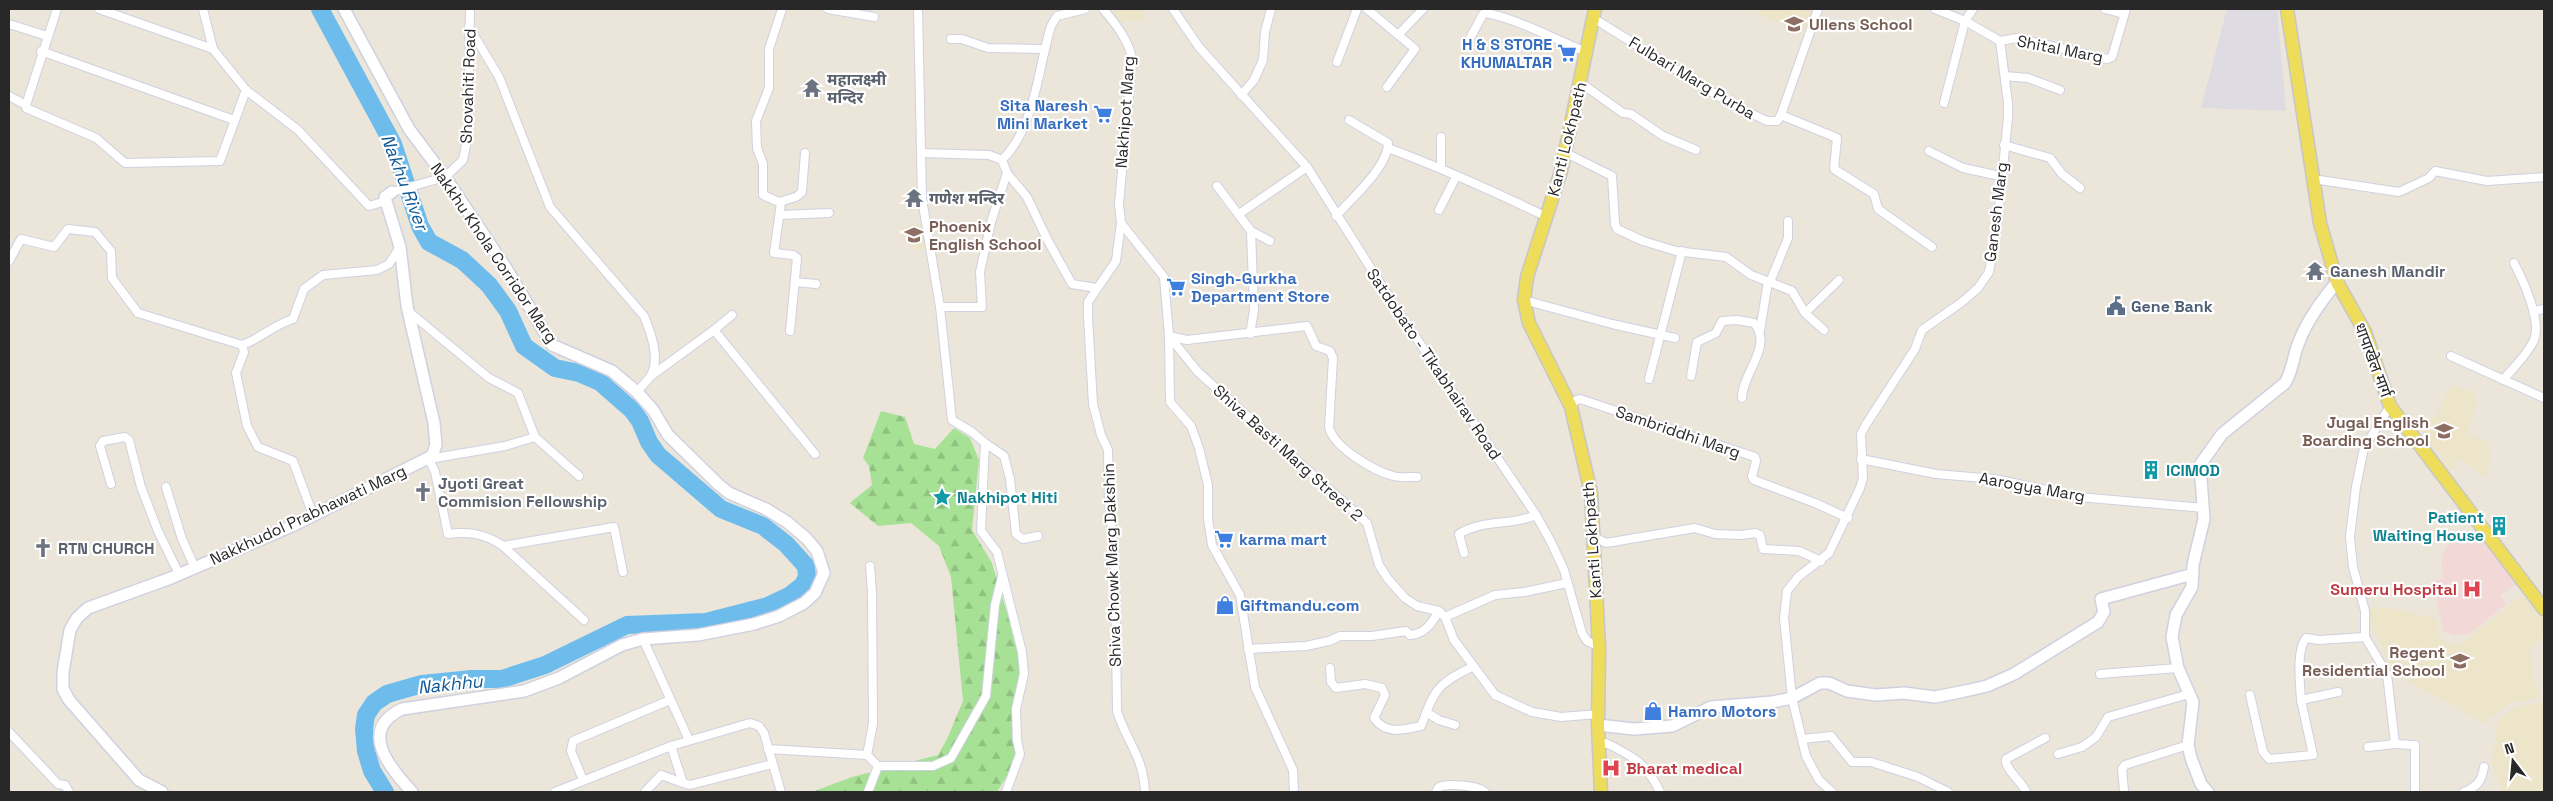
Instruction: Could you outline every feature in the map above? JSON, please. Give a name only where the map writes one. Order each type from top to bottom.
[{"type":"main road","name":"धापाखेल मार्ग","points":[[2287,9],[2320,223],[2337,282],[2365,332],[2390,406],[2544,609]]},
{"type":"main road","name":"Kanti Lokhpath","points":[[1594,13],[1566,153],[1527,277],[1524,300],[1529,323],[1571,407],[1591,493],[1599,647],[1598,747],[1600,792]]},
{"type":"street","points":[[56,9],[41,52],[26,108],[96,138],[125,163],[220,161],[246,90]]},
{"type":"street","points":[[99,9],[213,49]]},
{"type":"street","points":[[203,9],[213,49],[246,90],[298,130],[369,206],[441,178]]},
{"type":"street","name":"Nakkhu Khola Corridor Marg","points":[[344,9],[409,129],[441,178],[506,268],[552,345],[612,371],[637,392],[653,410],[668,435],[718,485],[729,493],[766,509],[787,522],[806,538],[817,551],[824,573],[815,593],[804,603],[780,616],[754,624],[698,636],[643,639],[622,645],[559,678],[524,691],[402,708],[390,715],[382,724],[380,732],[384,753],[397,776],[412,792]]},
{"type":"street","name":"Shovahiti Road","points":[[441,178],[463,160],[467,148],[470,9]]},
{"type":"street","points":[[782,9],[769,49],[769,88],[756,121],[755,136],[763,164],[762,193],[779,202],[796,197],[802,192],[805,153]]},
{"type":"street","points":[[828,9],[874,17]]},
{"type":"street","points":[[918,9],[921,154],[919,156],[922,199],[940,307],[952,420],[972,432],[984,443],[1004,456],[1010,479],[1016,534],[1023,539],[1038,536]]},
{"type":"street","points":[[1002,160],[1008,154],[1033,106],[1044,49],[1051,26],[1057,16],[1085,9]]},
{"type":"street","name":"Nakhipot Marg","points":[[1104,9],[1131,52],[1119,204],[1121,223]]},
{"type":"street","name":"Satdobato - Tikabhairav Road","points":[[1173,9],[1199,47],[1307,167],[1336,216],[1552,542],[1567,582],[1582,633],[1587,641],[1599,647]]},
{"type":"street","points":[[1241,95],[1254,80],[1263,60],[1265,32],[1271,9]]},
{"type":"street","points":[[1337,62],[1358,9]]},
{"type":"street","points":[[1367,9],[1415,49],[1387,87]]},
{"type":"street","points":[[1399,34],[1423,9]]},
{"type":"street","points":[[1782,115],[1818,9]]},
{"type":"street","name":"Shital Marg","points":[[1935,9],[1965,20],[2000,41],[2017,38],[2110,59],[2125,12]]},
{"type":"street","points":[[1944,103],[1965,20],[1973,9]]},
{"type":"street","points":[[2105,9],[2125,12]]},
{"type":"street","points":[[1468,42],[1483,14],[1486,13],[1510,18],[1550,38],[1587,52]]},
{"type":"street","name":"Fulbari Marg Purba","points":[[1594,13],[1731,104],[1767,121],[1777,121],[1782,115],[1837,138],[1834,169],[1874,194],[1878,209],[1932,247]]},
{"type":"street","points":[[9,24],[47,36]]},
{"type":"street","points":[[469,27],[499,77],[550,207],[644,316],[651,333],[654,357],[651,376]]},
{"type":"street","points":[[951,39],[962,39],[988,48],[1044,49]]},
{"type":"street","name":"Ganesh Marg","points":[[1832,792],[1819,780],[1806,756],[1792,698],[1784,618],[1787,591],[1798,577],[1829,553],[1848,518],[1862,478],[1861,434],[1864,426],[1915,349],[1922,330],[1962,302],[1978,288],[1989,272],[1997,226],[2008,103],[2000,41]]},
{"type":"street","points":[[41,52],[234,120]]},
{"type":"street","points":[[2005,76],[2028,78],[2060,90]]},
{"type":"street","points":[[1581,83],[1623,113],[1631,114],[1664,136],[1696,150]]},
{"type":"street","points":[[9,96],[26,104]]},
{"type":"street","points":[[1336,216],[1380,166],[1388,148],[1388,142],[1349,120]]},
{"type":"street","points":[[1441,137],[1441,168]]},
{"type":"street","points":[[2004,146],[2050,158],[2062,174],[2080,188]]},
{"type":"street","points":[[1388,148],[1441,168],[1456,177],[1501,195],[1547,217]]},
{"type":"street","points":[[1929,151],[1964,168],[2000,176]]},
{"type":"street","points":[[1566,153],[1612,176],[1614,180],[1615,224],[1617,229],[1643,241],[1682,251],[1726,257],[1752,275],[1792,291],[1805,313],[1824,330]]},
{"type":"street","points":[[921,154],[988,155],[1002,160],[1007,173],[1027,197],[1047,239],[1072,284],[1096,288]]},
{"type":"street","points":[[1239,214],[1307,167]]},
{"type":"street","points":[[2314,179],[2399,192],[2429,178],[2435,171],[2487,181],[2544,177]]},
{"type":"street","points":[[940,307],[982,307],[980,272],[991,222],[1007,173]]},
{"type":"street","points":[[1439,210],[1456,177]]},
{"type":"street","points":[[1217,186],[1252,231],[1270,241]]},
{"type":"street","points":[[389,197],[400,247],[408,311],[434,423],[435,449],[429,460]]},
{"type":"street","points":[[779,202],[780,215],[774,252],[796,257],[790,331]]},
{"type":"street","points":[[780,215],[829,213]]},
{"type":"street","points":[[1760,330],[1769,282],[1788,238],[1788,221]]},
{"type":"street","points":[[1121,223],[1164,277],[1169,336],[1170,402],[1191,426],[1199,448],[1208,484],[1208,519],[1212,545],[1240,595],[1254,687],[1293,770],[1294,792]]},
{"type":"street","name":"Shiva Chowk Marg Dakshin","points":[[1121,223],[1116,262],[1088,302],[1088,317],[1093,404],[1101,435],[1108,450],[1109,502],[1115,567],[1117,711],[1123,729],[1139,756],[1144,772],[1145,792]]},
{"type":"street","points":[[9,261],[21,239],[54,247],[68,229],[95,232],[111,251],[112,278],[138,314],[242,345],[258,339],[277,324],[293,319],[304,289],[323,275],[377,270],[390,264],[400,247]]},
{"type":"street","points":[[1250,334],[1254,310],[1252,231]]},
{"type":"street","points":[[1649,379],[1682,251]]},
{"type":"street","points":[[2504,380],[2534,340],[2536,332],[2534,311],[2523,280],[2514,263]]},
{"type":"street","points":[[1805,313],[1839,280]]},
{"type":"street","points":[[794,282],[816,284]]},
{"type":"street","points":[[2208,792],[2195,772],[2188,745],[2193,714],[2189,694],[2178,668],[2174,648],[2173,624],[2192,587],[2204,519],[2200,472],[2202,460],[2222,434],[2284,383],[2289,375],[2301,337],[2320,303],[2337,282]]},
{"type":"street","points":[[1524,300],[1612,324],[1675,338]]},
{"type":"street","points":[[2534,311],[2544,309]]},
{"type":"street","points":[[408,311],[489,378],[518,393],[535,436],[579,476]]},
{"type":"street","points":[[637,392],[651,376],[732,315]]},
{"type":"street","points":[[1691,376],[1697,342],[1716,333],[1722,321],[1736,320],[1754,323],[1760,330],[1762,337],[1753,368],[1743,385],[1742,398]]},
{"type":"street","points":[[1169,336],[1187,340],[1306,326],[1316,346],[1330,351],[1333,358],[1330,427],[1333,438],[1356,457],[1380,471],[1395,476],[1417,476]]},
{"type":"street","points":[[714,330],[814,454]]},
{"type":"street","name":"Shiva Basti Marg Street 2","points":[[1169,336],[1198,372],[1367,523],[1379,565],[1405,598],[1417,606],[1442,614]]},
{"type":"street","points":[[242,345],[244,352],[236,373],[247,426],[258,447],[293,461],[313,515]]},
{"type":"street","points":[[2451,356],[2544,398]]},
{"type":"street","name":"Sambriddhi Marg","points":[[1571,407],[1575,401],[1580,399],[1754,458],[1756,461],[1752,476],[1754,480],[1815,503],[1848,518]]},
{"type":"street","points":[[2390,406],[2364,448],[2356,487],[2350,537],[2353,567],[2365,611],[2365,637],[2387,674],[2395,744]]},
{"type":"street","points":[[429,460],[505,446],[535,436]]},
{"type":"street","points":[[111,484],[100,446],[102,441],[125,437],[129,440],[140,487],[154,523],[179,574]]},
{"type":"street","points":[[984,443],[980,531],[997,552],[1022,652],[1024,674],[1016,710],[1017,740],[1020,754],[1006,792]]},
{"type":"street","name":"Aarogya Marg","points":[[1861,459],[1936,474],[1995,479],[2079,497],[2204,508]]},
{"type":"street","points":[[429,460],[435,472],[448,534],[470,533],[490,537],[503,546],[584,620]]},
{"type":"street","name":"Nakkhudol Prabhawati Marg","points":[[162,792],[140,780],[69,700],[63,689],[63,672],[70,630],[77,618],[88,608],[195,568],[292,526],[393,474],[429,460]]},
{"type":"street","points":[[166,487],[182,539],[195,568]]},
{"type":"street","points":[[1464,553],[1459,534],[1472,526],[1505,524],[1536,516]]},
{"type":"street","points":[[503,546],[614,527],[623,572]]},
{"type":"street","points":[[1594,537],[1606,544],[1695,528],[1716,534],[1741,535],[1754,533],[1760,535],[1763,549],[1799,551],[1821,561]]},
{"type":"street","points":[[867,755],[873,724],[872,592],[870,566]]},
{"type":"street","points":[[1442,614],[1454,640],[1472,667],[1495,695],[1513,705],[1532,712],[1598,720],[1634,729],[1672,726],[1711,707],[1772,702],[1792,698],[1820,683],[1829,683],[1847,691],[1866,694],[1904,693],[1935,697],[1986,686],[2014,674],[2098,622],[2104,612],[2101,599],[2193,574]]},
{"type":"street","points":[[768,749],[867,755],[878,766],[933,766],[951,758],[986,696],[995,605],[1003,575]]},
{"type":"street","points":[[1248,649],[1306,646],[1326,642],[1340,636],[1372,636],[1406,631],[1410,635],[1415,635],[1425,631],[1442,614],[1495,595],[1524,592],[1567,582]]},
{"type":"street","points":[[2250,695],[2263,752],[2269,759],[2313,755],[2314,751],[2301,700],[2299,671],[2303,642],[2306,638],[2319,640],[2365,637]]},
{"type":"street","points":[[643,639],[689,740]]},
{"type":"street","points":[[1330,668],[1331,682],[1336,688],[1365,684],[1382,688],[1384,695],[1374,718],[1391,730],[1421,726],[1426,712],[1441,684],[1472,667]]},
{"type":"street","points":[[2100,674],[2178,668]]},
{"type":"street","points":[[2301,700],[2338,692]]},
{"type":"street","points":[[2058,754],[2082,747],[2096,737],[2108,717],[2189,694]]},
{"type":"street","points":[[583,780],[571,751],[573,741],[670,700]]},
{"type":"street","points":[[1426,712],[1439,720],[1454,725]]},
{"type":"street","points":[[554,792],[671,746],[750,723],[759,726],[764,733],[781,792]]},
{"type":"street","points":[[9,732],[58,784],[65,785],[69,792]]},
{"type":"street","points":[[1802,739],[1831,736],[1852,762],[1871,762],[1918,777],[1948,792]]},
{"type":"street","points":[[2026,792],[2021,782],[2007,767],[2006,759],[2045,738]]},
{"type":"street","points":[[1598,747],[1606,743],[1640,761],[1654,779],[1660,792]]},
{"type":"street","points":[[2368,747],[2415,744],[2415,792]]},
{"type":"street","points":[[2124,791],[2122,770],[2125,765],[2188,745]]},
{"type":"street","points":[[671,746],[683,783]]},
{"type":"street","points":[[645,792],[661,775],[683,783],[697,784],[772,764]]},
{"type":"street","points":[[868,792],[878,766]]},
{"type":"street","points":[[2464,792],[2476,787],[2483,776],[2484,767]]},
{"type":"street","points":[[1436,792],[1440,785],[1444,784],[1480,788],[1485,792]]},
{"type":"shaded area","points":[[1113,9],[1143,9],[1143,20],[1118,21]]},
{"type":"shaded area","name":"Ullens School","points":[[1759,9],[1814,9],[1803,34],[1757,13]]},
{"type":"shaded area","points":[[2227,9],[2277,9],[2286,111],[2201,108]]},
{"type":"shaded area","name":"Phoenix English School","points":[[924,224],[927,249],[914,250],[913,243],[903,243],[902,227]]},
{"type":"shaded area","name":"Jugal English Boarding School","points":[[2452,385],[2474,393],[2476,406],[2466,433],[2490,443],[2490,465],[2485,477],[2460,459],[2450,471],[2440,460],[2443,455],[2434,450],[2420,429],[2436,415]]},
{"type":"shaded area","name":"Sumeru Hospital","points":[[2478,529],[2519,581],[2500,596],[2506,604],[2469,634],[2455,635],[2443,631],[2433,581],[2443,579],[2441,556],[2448,544]]},
{"type":"shaded area","name":"Regent Residential School","points":[[2525,593],[2544,617],[2544,636],[2530,650],[2534,681],[2540,698],[2510,703],[2484,723],[2393,673],[2371,623],[2369,607],[2389,608],[2437,619],[2437,631],[2441,640],[2459,645]]},
{"type":"shaded area","points":[[2544,702],[2544,792],[2504,792],[2492,766],[2497,723],[2513,708]]},
{"type":"green space","points":[[881,411],[905,417],[914,444],[935,449],[954,428],[970,438],[979,460],[972,530],[992,563],[1023,665],[1013,703],[1017,760],[997,792],[812,792],[852,777],[938,755],[963,701],[951,577],[939,546],[911,523],[878,526],[850,503],[872,485],[869,466],[863,458]]},
{"type":"waterway","name":"Nakhu River","points":[[320,9],[393,144],[420,226],[429,242],[462,260],[489,285],[508,311],[524,346],[555,368],[579,373],[600,382],[632,410],[658,455],[721,509],[763,526],[786,544],[806,566],[807,577],[803,585],[789,596],[768,606],[706,622],[627,625],[545,665],[502,679],[472,679],[422,684],[387,694],[374,703],[366,715],[364,729],[366,751],[372,771],[385,792]]},
{"type":"place","name":"Ullens School","points":[[1794,24]]},
{"type":"place","name":"H & S STORE KHUMALTAR","points":[[1567,53]]},
{"type":"place","name":"महालक्ष्मी मन्दिर","points":[[812,88]]},
{"type":"place","name":"Sita Naresh Mini Market","points":[[1103,114]]},
{"type":"place","name":"गणेश मन्दिर","points":[[914,198]]},
{"type":"place","name":"Phoenix English School","points":[[914,235]]},
{"type":"place","name":"Ganesh Mandir","points":[[2315,271]]},
{"type":"place","name":"Singh-Gurkha Department Store","points":[[1176,287]]},
{"type":"place","name":"Gene Bank","points":[[2116,306]]},
{"type":"place","name":"Jugal English Boarding School","points":[[2444,431]]},
{"type":"place","name":"ICIMOD","points":[[2151,470]]},
{"type":"place","name":"Jyoti Great Commision Fellowship","points":[[423,492]]},
{"type":"place","name":"Nakhipot Hiti","points":[[942,497]]},
{"type":"place","name":"Patient Waiting House","points":[[2499,526]]},
{"type":"place","name":"karma mart","points":[[1224,539]]},
{"type":"place","name":"RTN CHURCH","points":[[43,548]]},
{"type":"place","name":"Sumeru Hospital","points":[[2472,589]]},
{"type":"place","name":"Giftmandu.com","points":[[1225,605]]},
{"type":"place","name":"Regent Residential School","points":[[2460,661]]},
{"type":"place","name":"Hamro Motors","points":[[1653,711]]},
{"type":"place","name":"Bharat medical","points":[[1611,768]]},
{"type":"water label","name":"Nakhhu","points":[[450,684]]}]
